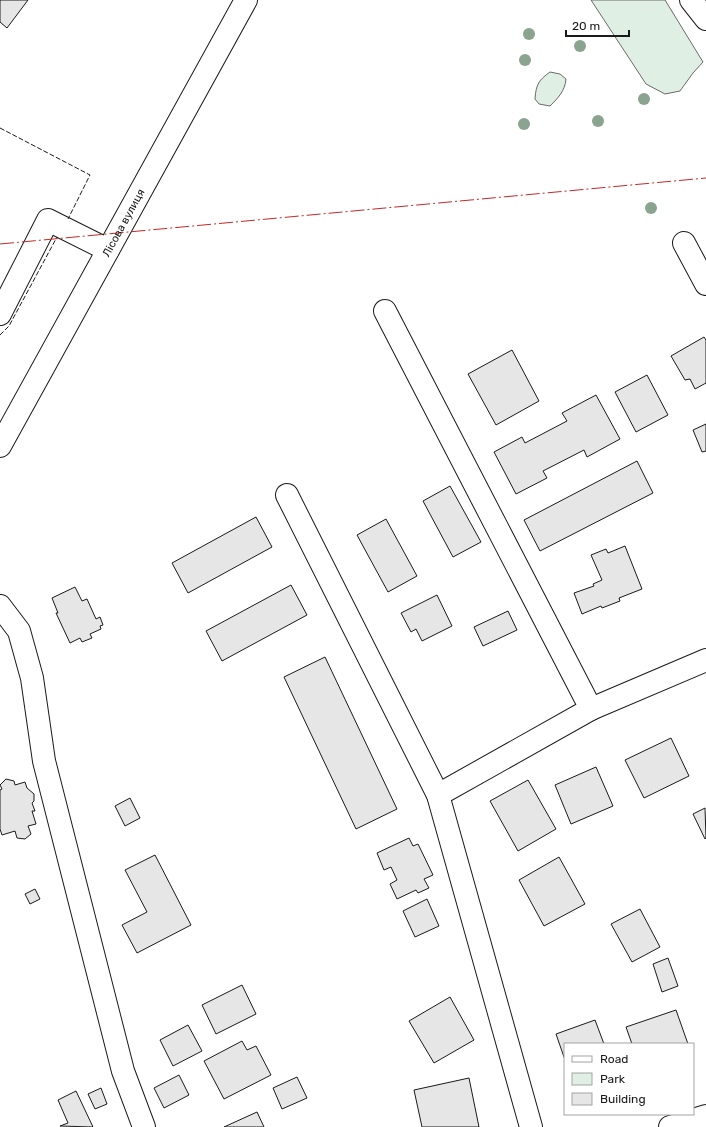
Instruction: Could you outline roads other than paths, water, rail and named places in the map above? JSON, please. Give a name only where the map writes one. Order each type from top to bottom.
[{"type":"main road","name":"Лісова вулиця","points":[[0,446],[246,0]]},
{"type":"main road","points":[[691,0],[706,19]]},
{"type":"main road","points":[[0,314],[48,220],[108,250]]},
{"type":"main road","points":[[684,244],[706,284]]},
{"type":"main road","points":[[385,311],[591,709]]},
{"type":"main road","points":[[287,495],[438,795],[531,1127]]},
{"type":"main road","points":[[0,606],[19,631],[32,678],[44,761],[123,1071],[144,1127]]},
{"type":"main road","points":[[438,795],[591,709],[706,660]]},
{"type":"main road","points":[[670,1127],[706,1116]]}]
